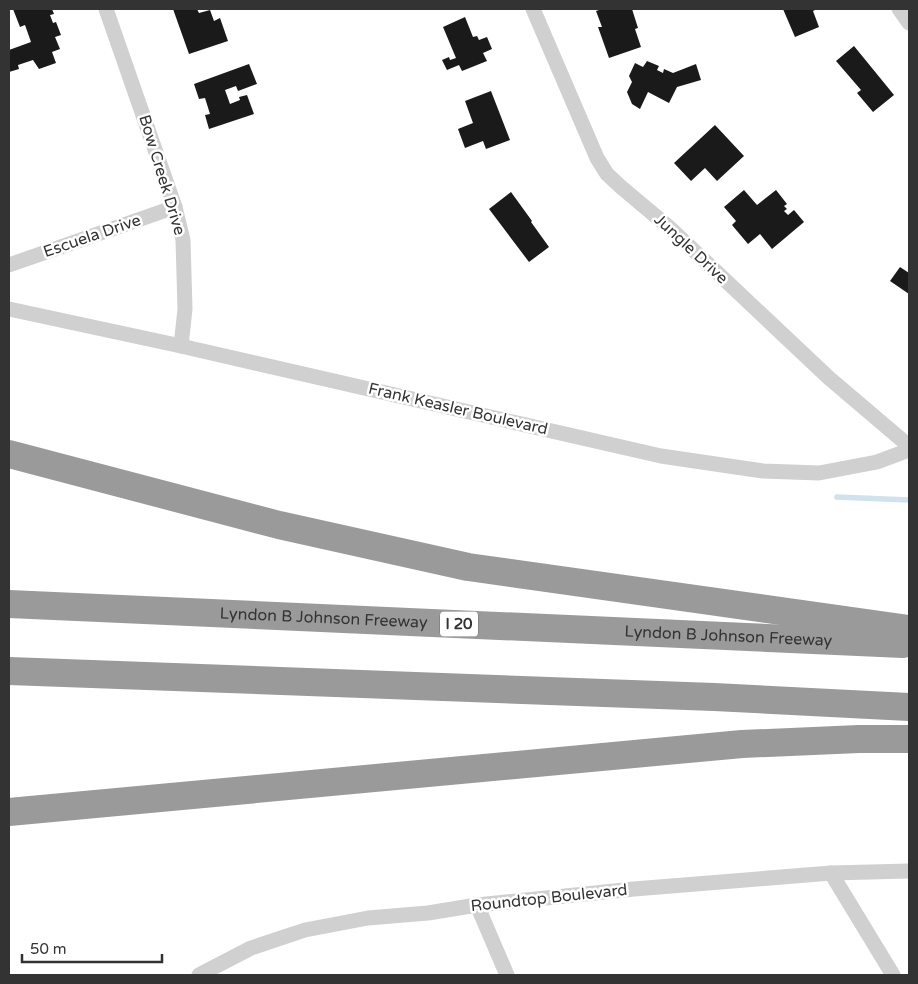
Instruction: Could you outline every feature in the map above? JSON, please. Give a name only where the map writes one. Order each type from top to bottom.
[{"type":"highway","points":[[9,454],[279,525],[468,567],[909,629]]},
{"type":"highway","name":"Lyndon B Johnson Freeway","points":[[9,604],[909,644]]},
{"type":"highway","points":[[9,671],[714,697],[909,707]]},
{"type":"highway","points":[[9,812],[742,744],[909,739]]},
{"type":"street","name":"Bow Creek Drive","points":[[106,9],[174,207],[183,240],[185,309],[181,346]]},
{"type":"street","name":"Jungle Drive","points":[[533,9],[597,158],[608,174],[670,229],[829,378],[909,446]]},
{"type":"street","points":[[899,9],[909,24]]},
{"type":"street","name":"Escuela Drive","points":[[9,265],[174,207]]},
{"type":"street","name":"Frank Keasler Boulevard","points":[[9,309],[181,346],[661,456],[763,471],[819,473],[877,462],[909,450]]},
{"type":"street","name":"Roundtop Boulevard","points":[[203,974],[251,948],[305,930],[368,918],[428,913],[477,905],[634,889],[831,873],[909,871]]},
{"type":"street","points":[[831,873],[893,975]]},
{"type":"street","points":[[477,905],[507,975]]},
{"type":"building","points":[[13,9],[52,9],[54,14],[50,15],[53,23],[56,22],[61,35],[55,37],[60,49],[52,52],[56,63],[39,69],[33,60],[18,65],[19,69],[9,72],[9,50],[31,42],[25,25],[20,27]]},
{"type":"building","points":[[173,9],[197,9],[199,13],[210,10],[214,21],[220,18],[228,41],[189,54]]},
{"type":"building","points":[[602,9],[632,9],[638,28],[635,29],[641,47],[609,58],[598,27],[602,27],[596,11]]},
{"type":"building","points":[[783,9],[817,9],[813,11],[819,27],[795,37]]},
{"type":"building","points":[[465,17],[473,37],[477,36],[479,40],[487,37],[492,49],[483,53],[487,61],[462,71],[459,65],[447,70],[442,60],[449,57],[450,60],[456,58],[443,27]]},
{"type":"building","points":[[854,46],[894,95],[873,112],[857,93],[861,90],[836,61]]},
{"type":"building","points":[[647,61],[659,66],[657,70],[663,73],[664,69],[673,73],[696,64],[701,80],[677,87],[669,103],[648,92],[640,109],[632,104],[627,92],[632,82],[629,76],[635,63],[643,67]]},
{"type":"building","points":[[249,64],[257,84],[238,91],[236,86],[225,90],[230,104],[240,100],[239,97],[247,95],[254,114],[209,129],[205,115],[210,114],[205,98],[199,99],[194,84]]},
{"type":"building","points":[[491,91],[510,140],[486,149],[483,141],[465,148],[458,129],[473,123],[465,101]]},
{"type":"building","points":[[715,125],[744,156],[717,181],[705,168],[691,181],[674,163]]},
{"type":"building","points":[[744,190],[757,205],[776,190],[787,204],[784,206],[787,209],[784,211],[788,215],[794,210],[804,222],[772,249],[760,234],[748,244],[732,225],[736,221],[724,207]]},
{"type":"building","points":[[511,192],[549,247],[529,262],[489,209]]},
{"type":"building","points":[[900,267],[909,273],[909,294],[890,281]]},
{"type":"waterway","points":[[837,497],[909,500]]}]
